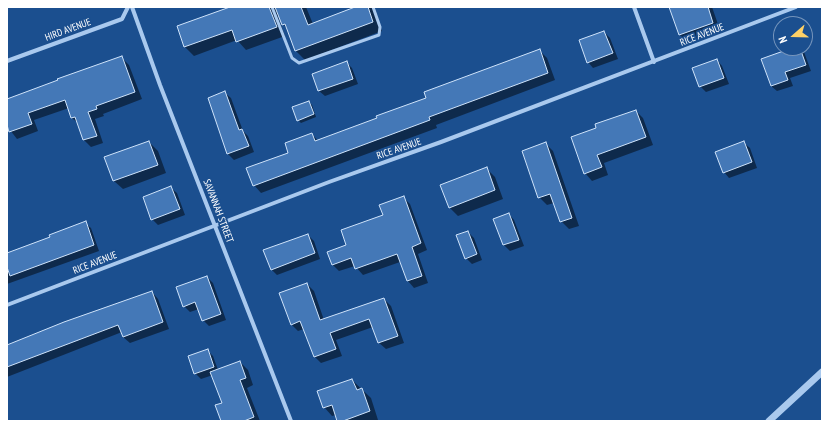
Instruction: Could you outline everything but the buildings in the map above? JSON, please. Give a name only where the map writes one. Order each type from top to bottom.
[{"type":"street","name":"HIRD AVENUE","points":[[7,61],[122,19],[128,7]]},
{"type":"street","name":"SAVANNAH STREET","points":[[132,7],[160,85],[291,421]]},
{"type":"street","points":[[634,7],[654,62]]},
{"type":"street","name":"RICE AVENUE","points":[[7,305],[215,225],[441,142],[796,7]]},
{"type":"street","points":[[769,421],[822,372]]},
{"type":"lane","points":[[272,7],[292,58],[299,63],[379,35],[380,27],[373,7]]}]
